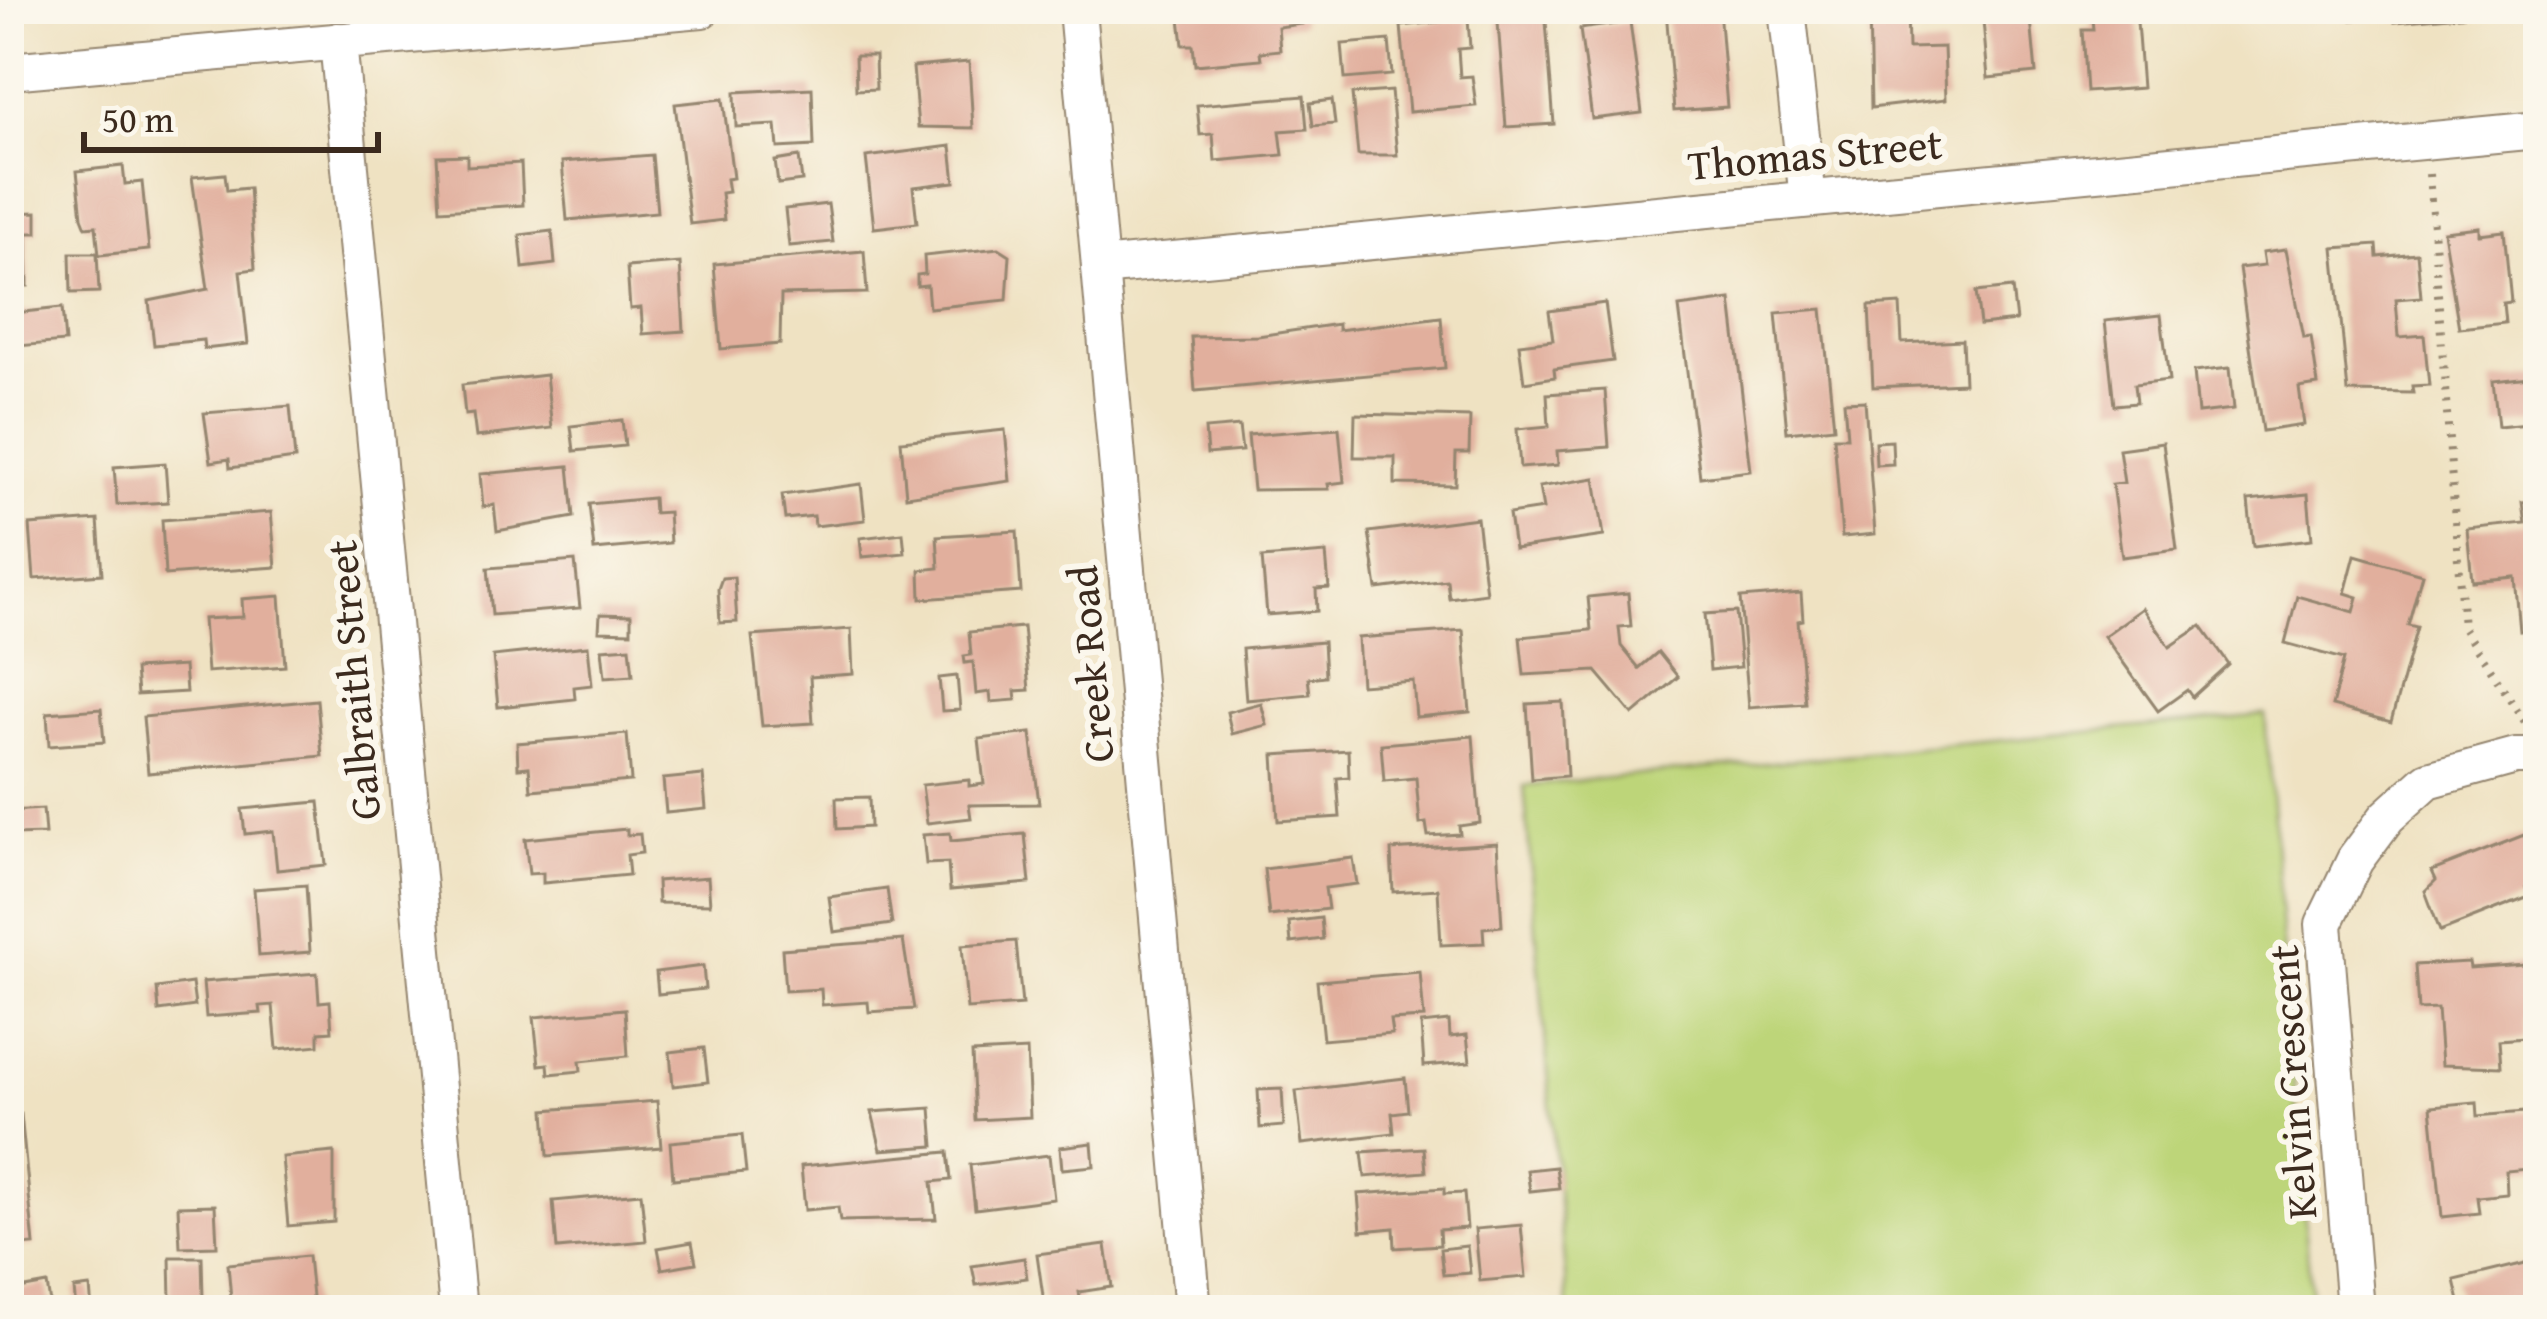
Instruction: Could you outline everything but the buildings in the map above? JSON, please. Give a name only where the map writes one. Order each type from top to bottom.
[{"type":"street","points":[[9,70],[702,9]]},
{"type":"street","name":"Creek Road","points":[[1077,9],[1192,1310]]},
{"type":"street","points":[[1787,9],[1808,199]]},
{"type":"street","name":"Galbraith Street","points":[[338,41],[458,1310]]},
{"type":"street","name":"Thomas Street","points":[[1100,267],[2538,130]]},
{"type":"street","name":"Kelvin Crescent","points":[[2355,1310],[2324,924],[2355,860],[2387,817],[2428,780],[2516,756],[2533,741]]},
{"type":"path","points":[[2427,143],[2463,627],[2533,741]]},
{"type":"green space","points":[[2265,715],[2312,1310],[1568,1310],[1524,786]]}]
